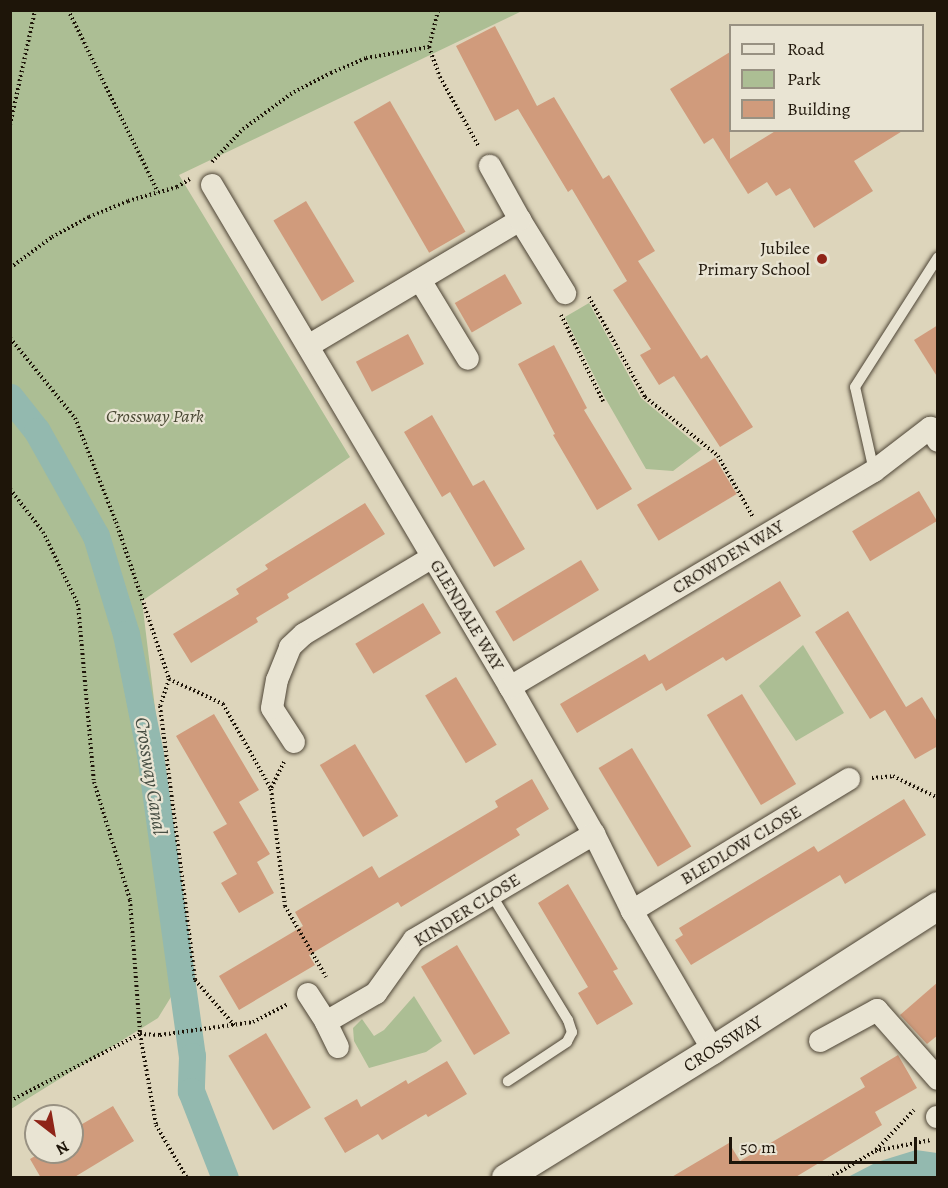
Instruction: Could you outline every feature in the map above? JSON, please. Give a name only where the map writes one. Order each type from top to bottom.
[{"type":"street","points":[[490,166],[520,220],[570,300]]},
{"type":"street","name":"GLENDALE WAY","points":[[206,175],[431,558],[510,687],[594,834],[632,911],[713,1050]]},
{"type":"street","points":[[308,346],[520,220]]},
{"type":"street","points":[[420,280],[468,359]]},
{"type":"street","name":"CROWDEN WAY","points":[[510,687],[874,471],[930,428],[938,441]]},
{"type":"street","points":[[294,742],[272,708],[279,672],[290,647],[304,634],[431,558]]},
{"type":"street","name":"BLEDLOW CLOSE","points":[[632,911],[849,779]]},
{"type":"street","name":"KINDER CLOSE","points":[[326,1022],[376,993],[414,940],[594,834]]},
{"type":"street","name":"CROSSWAY","points":[[506,1178],[713,1050],[938,906]]},
{"type":"street","points":[[308,994],[326,1022],[338,1047]]},
{"type":"street","points":[[820,1041],[877,1010],[938,1079]]},
{"type":"lane","points":[[874,471],[855,387],[938,257]]},
{"type":"lane","points":[[491,894],[568,1020],[572,1032],[567,1042],[508,1081]]},
{"type":"path","points":[[10,125],[35,10]]},
{"type":"path","points":[[68,10],[158,192]]},
{"type":"path","points":[[438,10],[429,47],[440,77],[490,166]]},
{"type":"path","points":[[10,268],[52,237],[89,217],[206,175],[243,129],[303,87],[366,58],[429,47]]},
{"type":"path","points":[[603,401],[560,315],[570,300],[590,296],[645,397],[718,456],[763,536]]},
{"type":"path","points":[[10,338],[75,418],[116,522],[169,680],[160,706],[195,980],[234,1025]]},
{"type":"path","points":[[10,489],[43,532],[78,604],[94,782],[130,900],[140,1034],[156,1125],[187,1178]]},
{"type":"path","points":[[10,1101],[140,1034],[160,1035],[253,1022],[308,994],[328,981],[285,906],[271,789],[223,704],[169,680]]},
{"type":"path","points":[[271,789],[294,742]]},
{"type":"path","points":[[892,776],[938,798]]},
{"type":"path","points":[[829,1178],[875,1151],[904,1118],[932,1112]]},
{"type":"path","points":[[875,1151],[938,1139]]},
{"type":"green space","name":"Crossway Park","points":[[11,10],[522,11],[179,175],[350,457],[142,601],[187,971],[158,1018],[11,1109]]},
{"type":"green space","points":[[589,303],[641,398],[702,449],[673,471],[646,469],[604,396],[565,317]]},
{"type":"green space","points":[[803,645],[844,713],[796,741],[759,686]]},
{"type":"green space","points":[[414,996],[442,1041],[426,1052],[369,1068],[354,1041],[353,1028],[362,1019],[374,1036],[384,1030]]},
{"type":"water","points":[[916,1150],[937,1153],[937,1176],[848,1177],[877,1162]]},
{"type":"building","points":[[495,26],[537,106],[554,97],[603,179],[609,175],[655,251],[638,261],[701,359],[707,355],[753,427],[720,447],[674,376],[659,385],[640,355],[651,349],[613,290],[627,281],[572,189],[568,192],[518,109],[495,121],[456,46]]},
{"type":"building","points":[[729,53],[730,159],[774,132],[901,132],[854,161],[873,191],[814,228],[790,188],[776,196],[767,182],[748,194],[713,138],[704,144],[670,89]]},
{"type":"building","points":[[390,101],[466,232],[429,253],[354,122]]},
{"type":"building","points":[[306,201],[354,282],[322,301],[273,221]]},
{"type":"building","points":[[505,274],[522,303],[472,332],[455,303]]},
{"type":"building","points":[[938,325],[938,378],[914,340]]},
{"type":"building","points":[[408,334],[424,364],[372,392],[356,362]]},
{"type":"building","points":[[554,345],[587,408],[584,410],[632,489],[597,510],[553,435],[555,434],[518,364]]},
{"type":"building","points":[[432,415],[473,486],[484,480],[525,549],[494,567],[450,492],[442,497],[404,432]]},
{"type":"building","points":[[715,458],[737,494],[659,541],[637,505]]},
{"type":"building","points":[[919,491],[937,521],[870,561],[852,531]]},
{"type":"building","points":[[365,503],[385,534],[287,594],[289,598],[256,618],[258,622],[191,663],[173,634],[239,594],[236,589],[268,569],[265,565]]},
{"type":"building","points":[[581,560],[599,590],[513,642],[495,612]]},
{"type":"building","points":[[780,581],[801,616],[726,661],[723,657],[666,691],[662,683],[577,733],[560,704],[645,654],[649,661]]},
{"type":"building","points":[[423,603],[441,633],[373,674],[355,644]]},
{"type":"building","points":[[848,611],[906,707],[922,697],[938,723],[938,746],[915,759],[885,710],[870,719],[815,632]]},
{"type":"building","points":[[456,677],[497,745],[466,763],[425,696]]},
{"type":"building","points":[[742,694],[796,784],[761,805],[707,715]]},
{"type":"building","points":[[214,714],[259,790],[239,802],[270,854],[257,862],[274,893],[239,913],[221,883],[237,874],[213,832],[227,824],[176,736]]},
{"type":"building","points":[[355,744],[398,816],[363,837],[320,765]]},
{"type":"building","points":[[632,748],[691,847],[658,867],[599,768]]},
{"type":"building","points":[[532,779],[549,809],[516,829],[520,835],[401,907],[398,902],[309,955],[315,965],[239,1010],[219,976],[303,926],[295,912],[372,866],[379,878],[498,807],[495,801]]},
{"type":"building","points":[[904,799],[926,835],[845,884],[840,875],[691,965],[675,940],[683,935],[679,928],[814,846],[818,852]]},
{"type":"building","points":[[568,884],[618,969],[613,971],[633,1004],[597,1025],[578,993],[588,987],[538,903]]},
{"type":"building","points":[[457,945],[510,1033],[474,1055],[421,967]]},
{"type":"building","points":[[938,982],[938,1035],[927,1044],[900,1015]]},
{"type":"building","points":[[266,1033],[311,1108],[273,1130],[228,1056]]},
{"type":"building","points":[[898,1055],[917,1088],[875,1112],[882,1125],[794,1178],[670,1178],[729,1143],[740,1161],[865,1087],[860,1078]]},
{"type":"building","points":[[447,1061],[467,1094],[428,1117],[426,1114],[382,1140],[378,1134],[345,1153],[324,1118],[357,1099],[361,1107],[406,1080],[408,1084]]},
{"type":"building","points":[[113,1106],[134,1141],[73,1178],[41,1178],[33,1164],[84,1164],[84,1123]]},
{"type":"waterway","name":"Crossway Canal","points":[[10,397],[37,431],[96,536],[126,634],[150,754],[192,1056],[191,1091],[225,1178]]},
{"type":"place","name":"Jubilee Primary School","points":[[822,259]]}]
